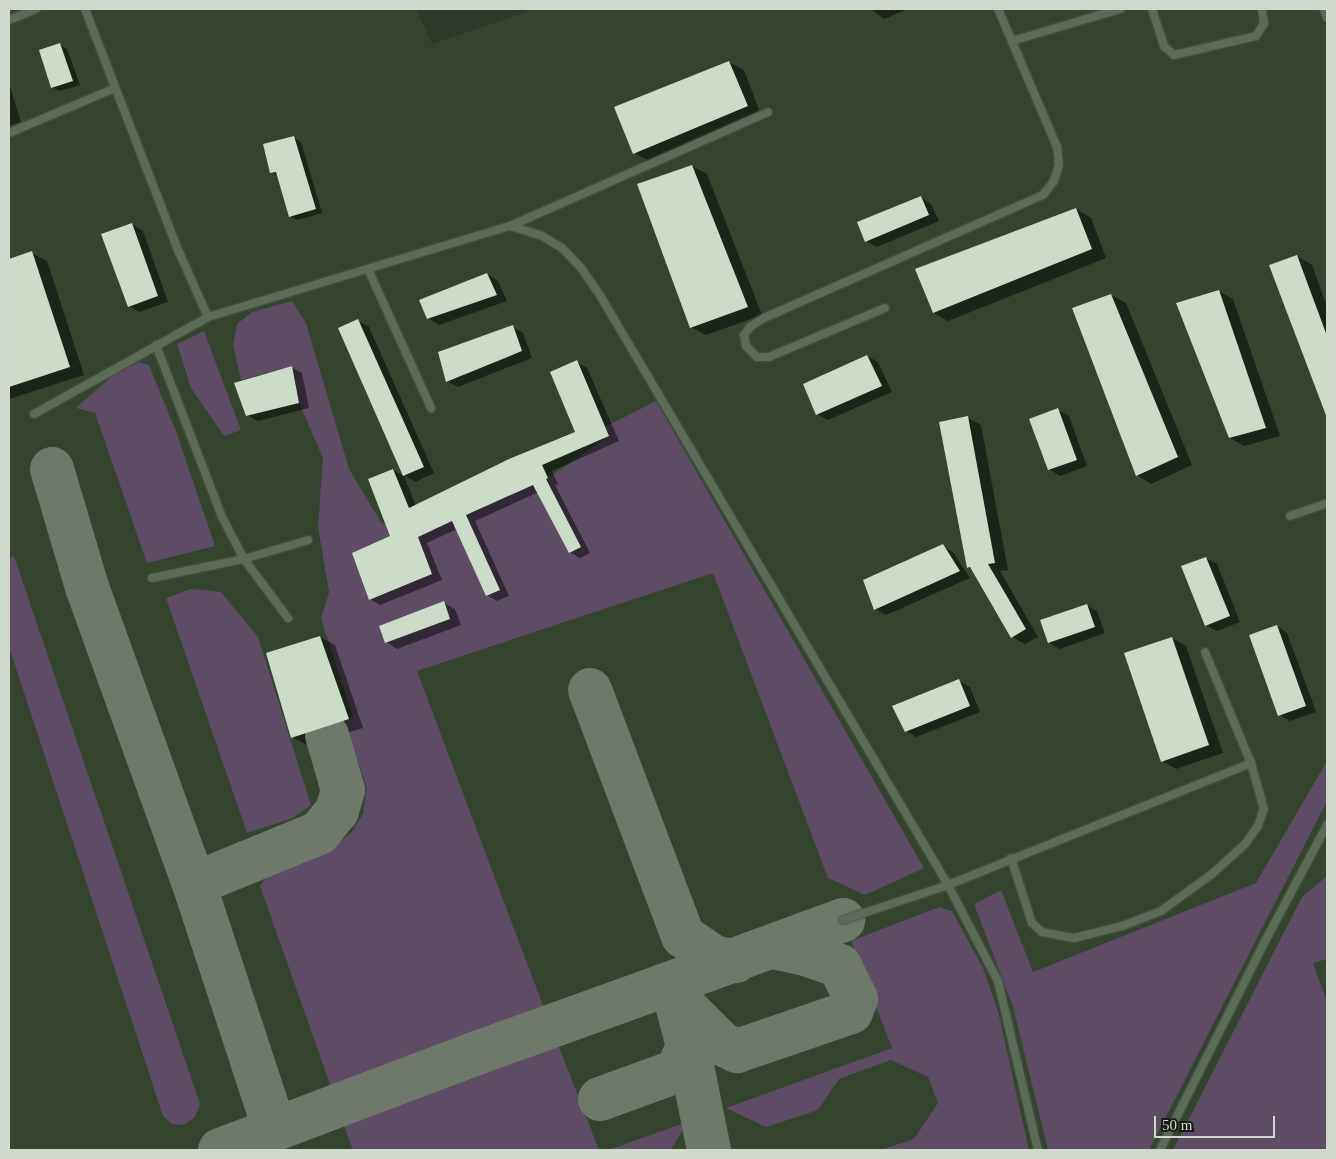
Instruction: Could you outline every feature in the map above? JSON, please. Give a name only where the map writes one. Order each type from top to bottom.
[{"type":"lane","points":[[9,20],[36,9]]},
{"type":"lane","points":[[84,9],[178,252],[208,317]]},
{"type":"lane","points":[[885,308],[769,357],[756,357],[746,346],[744,335],[751,326],[764,318],[1043,195],[1054,181],[1059,165],[1057,147],[998,9]]},
{"type":"lane","points":[[1012,41],[1120,9]]},
{"type":"lane","points":[[1152,9],[1164,46],[1174,55],[1256,36],[1264,23],[1262,9]]},
{"type":"lane","points":[[1324,9],[1327,18]]},
{"type":"lane","points":[[9,133],[115,88]]},
{"type":"lane","points":[[34,414],[208,317],[510,226],[768,112]]},
{"type":"lane","points":[[510,226],[542,236],[562,248],[591,283],[948,884],[998,981],[1038,1150]]},
{"type":"lane","points":[[368,269],[431,408]]},
{"type":"lane","points":[[156,345],[222,517],[244,559],[288,618]]},
{"type":"lane","points":[[1290,516],[1327,503]]},
{"type":"lane","points":[[152,578],[244,559],[308,540]]},
{"type":"lane","points":[[1010,858],[1032,923],[1042,932],[1074,938],[1122,926],[1160,911],[1212,874],[1244,844],[1258,826],[1264,809],[1251,763],[1205,652]]},
{"type":"lane","points":[[843,920],[948,884],[1251,763]]},
{"type":"lane","points":[[1160,1150],[1264,943],[1327,825]]},
{"type":"shaded area","points":[[9,9],[416,9],[432,44],[535,9],[1327,9],[1327,1150],[9,1150]]},
{"type":"shaded area","points":[[292,301],[306,323],[349,469],[382,524],[412,516],[430,531],[548,478],[609,436],[605,427],[656,401],[924,868],[865,895],[828,878],[713,573],[417,671],[544,1008],[331,1087],[260,886],[268,874],[327,851],[351,833],[363,814],[367,788],[344,721],[353,717],[321,619],[329,592],[318,527],[323,458],[299,403],[292,366],[241,380],[233,346],[237,324],[252,312]]},
{"type":"shaded area","points":[[204,331],[241,430],[224,436],[191,388],[177,344]]},
{"type":"shaded area","points":[[139,362],[149,365],[177,434],[215,546],[147,563],[95,413],[76,408],[113,375]]},
{"type":"shaded area","points":[[14,556],[200,1104],[195,1117],[184,1125],[172,1124],[163,1116],[9,647],[9,558]]},
{"type":"shaded area","points":[[191,589],[221,592],[258,637],[311,805],[293,818],[247,833],[166,598]]},
{"type":"shaded area","points":[[1327,761],[1327,801],[1149,1150],[1048,1150],[1013,1007],[974,904],[1001,890],[1033,972],[1256,883]]},
{"type":"shaded area","points":[[1327,876],[1327,959],[1313,963],[1327,1002],[1327,1150],[1173,1150],[1302,897]]},
{"type":"shaded area","points":[[939,907],[952,911],[983,968],[998,1011],[1029,1150],[880,1150],[914,1139],[938,1103],[928,1077],[891,1060],[839,1079],[818,1110],[766,1127],[726,1108],[892,1048],[851,941]]},
{"type":"shaded area","points":[[558,1044],[599,1150],[353,1150],[343,1123]]},
{"type":"shaded area","points":[[687,1122],[671,1150],[608,1150]]},
{"type":"building","points":[[60,43],[73,81],[51,88],[39,50]]},
{"type":"building","points":[[729,61],[748,106],[633,154],[614,107]]},
{"type":"building","points":[[294,136],[316,209],[289,217],[276,172],[270,173],[263,144]]},
{"type":"building","points":[[692,165],[748,307],[690,328],[637,184]]},
{"type":"building","points":[[921,196],[929,215],[865,242],[857,222]]},
{"type":"building","points":[[1076,208],[1092,249],[933,313],[915,269]]},
{"type":"building","points":[[132,223],[158,296],[128,307],[101,234]]},
{"type":"building","points":[[32,251],[70,367],[9,387],[9,259]]},
{"type":"building","points":[[1297,255],[1327,336],[1327,418],[1269,265]]},
{"type":"building","points":[[487,273],[497,295],[427,319],[419,300]]},
{"type":"building","points":[[1219,290],[1266,428],[1229,438],[1176,303]]},
{"type":"building","points":[[1111,294],[1178,457],[1136,476],[1072,308]]},
{"type":"building","points":[[358,319],[424,467],[403,476],[338,328]]},
{"type":"building","points":[[513,325],[522,351],[446,382],[438,352]]},
{"type":"building","points":[[867,355],[882,386],[816,415],[803,384]]},
{"type":"building","points":[[577,360],[609,436],[542,465],[548,478],[546,479],[581,547],[569,553],[533,485],[466,515],[500,590],[486,596],[452,521],[418,537],[432,574],[369,600],[352,553],[390,536],[368,479],[393,469],[409,508],[509,459],[575,432],[550,372]]},
{"type":"building","points":[[292,366],[299,403],[246,416],[234,383]]},
{"type":"building","points":[[1058,408],[1077,460],[1048,470],[1029,419]]},
{"type":"building","points":[[968,416],[995,563],[988,564],[1026,629],[1011,638],[970,567],[967,568],[939,422]]},
{"type":"building","points":[[943,544],[960,571],[874,610],[863,580]]},
{"type":"building","points":[[1206,557],[1230,616],[1205,626],[1181,566]]},
{"type":"building","points":[[444,601],[450,619],[385,643],[379,626]]},
{"type":"building","points":[[1087,604],[1095,627],[1048,643],[1040,620]]},
{"type":"building","points":[[1277,625],[1306,706],[1278,716],[1249,635]]},
{"type":"building","points":[[320,636],[349,719],[291,738],[266,653]]},
{"type":"building","points":[[1172,637],[1209,745],[1161,762],[1124,653]]},
{"type":"building","points":[[959,679],[970,706],[905,732],[892,706]]},
{"type":"taxiway","points":[[52,469],[87,587],[194,884],[274,1127]]},
{"type":"taxiway","points":[[590,690],[683,936],[716,958],[736,961]]},
{"type":"taxiway","points":[[194,884],[319,833],[337,811],[343,790],[327,735]]},
{"type":"taxiway","points":[[709,1150],[688,1046],[675,997],[663,986],[843,920]]},
{"type":"taxiway","points":[[676,998],[722,1044],[737,1051],[851,1012],[856,999],[840,966],[806,954],[773,947]]},
{"type":"taxiway","points":[[220,1150],[474,1054],[663,986]]},
{"type":"taxiway","points":[[600,1099],[677,1071],[688,1046]]}]
